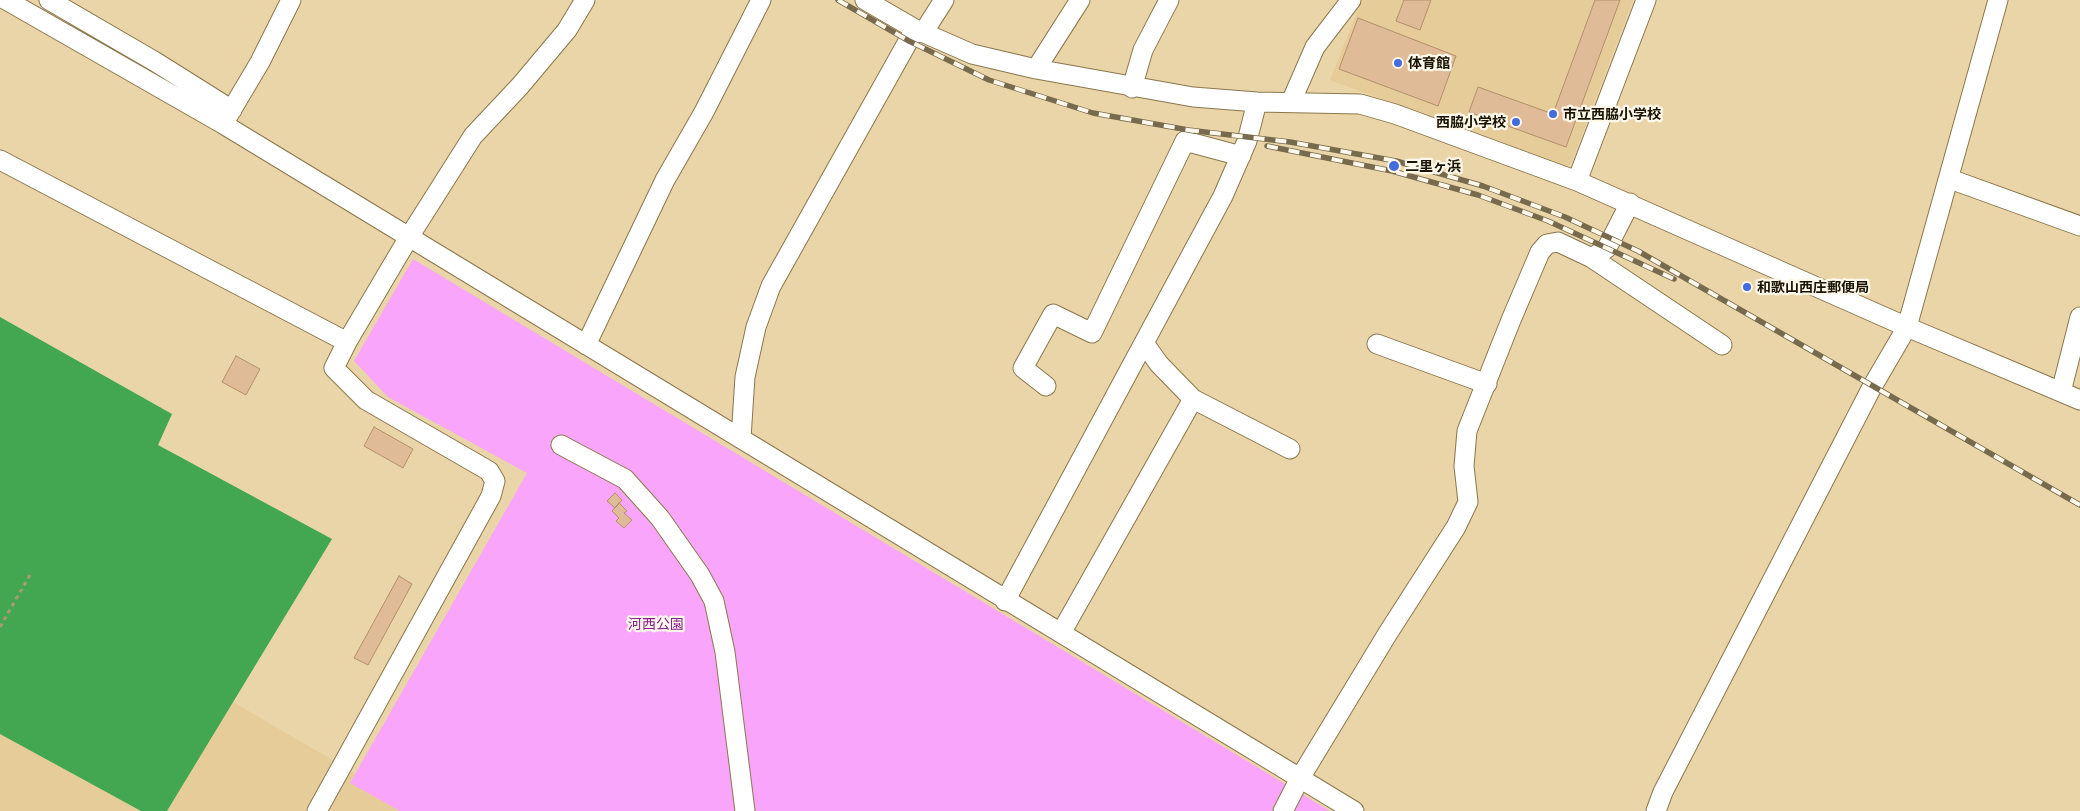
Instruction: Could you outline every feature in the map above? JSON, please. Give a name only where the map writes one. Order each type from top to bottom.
[{"type":"street","points":[[6,0],[227,117]]},
{"type":"street","points":[[49,0],[154,61],[227,117],[409,236],[1354,811]]},
{"type":"street","points":[[227,117],[260,62],[291,0]]},
{"type":"street","points":[[317,811],[490,496],[495,481],[489,472],[366,400],[334,368],[409,236],[473,136],[520,86],[567,30],[585,0]]},
{"type":"street","points":[[586,345],[665,180],[704,112],[761,0]]},
{"type":"street","points":[[865,0],[919,31],[972,54],[1036,69],[1132,88],[1193,97],[1258,102],[1360,104],[1377,109],[1577,181],[1907,327],[2080,400]]},
{"type":"street","points":[[741,438],[745,377],[756,327],[771,286],[919,31],[944,0]]},
{"type":"street","points":[[1036,69],[1080,0]]},
{"type":"street","points":[[1132,88],[1143,50],[1169,0]]},
{"type":"street","points":[[1291,102],[1314,47],[1351,0]]},
{"type":"street","points":[[1577,181],[1646,0]]},
{"type":"street","points":[[1656,811],[1663,792],[1872,387],[1907,327],[1950,179],[1998,0]]},
{"type":"street","points":[[1005,600],[1223,196],[1247,141],[1258,102]]},
{"type":"street","points":[[1046,386],[1023,368],[1053,314],[1092,332],[1185,141],[1241,156]]},
{"type":"street","points":[[0,160],[348,342]]},
{"type":"street","points":[[1950,179],[2080,226]]},
{"type":"street","points":[[1592,258],[1607,248],[1630,203]]},
{"type":"street","points":[[1284,811],[1300,778],[1456,527],[1468,502],[1464,466],[1467,431],[1487,384],[1510,320],[1540,252],[1547,244],[1558,242],[1592,258],[1722,345]]},
{"type":"street","points":[[2061,392],[2080,317]]},
{"type":"street","points":[[1144,343],[1159,364],[1193,399],[1290,449]]},
{"type":"street","points":[[1377,344],[1487,384]]},
{"type":"street","points":[[1061,633],[1193,399]]},
{"type":"street","points":[[561,445],[625,479],[660,518],[700,575],[714,601],[725,652],[745,811]]},
{"type":"path","points":[[0,627],[30,575]]},
{"type":"shaded area","name":"西脇小学校","points":[[1362,0],[1633,0],[1571,164],[1567,167],[1330,80]]},
{"type":"shaded area","points":[[0,317],[172,414],[158,445],[332,539],[167,811],[141,811],[0,734]]},
{"type":"shaded area","points":[[233,702],[365,779],[419,811],[167,811]]},
{"type":"shaded area","points":[[0,734],[141,811],[0,811]]},
{"type":"green space","name":"河西公園","points":[[413,259],[1330,811],[400,811],[350,783],[527,473],[388,397],[354,361]]},
{"type":"building","points":[[1404,0],[1431,0],[1420,30],[1396,21]]},
{"type":"building","name":"西脇小学校","points":[[1595,0],[1620,0],[1566,147],[1469,112],[1478,87],[1553,114]]},
{"type":"building","name":"体育館","points":[[1358,18],[1456,56],[1438,106],[1339,69]]},
{"type":"building","points":[[236,356],[260,369],[246,395],[222,382]]},
{"type":"building","points":[[374,427],[413,449],[403,468],[364,446]]},
{"type":"building","points":[[615,493],[622,500],[615,508],[607,501]]},
{"type":"building","points":[[619,503],[627,511],[624,513],[632,520],[624,528],[616,521],[619,518],[612,511]]},
{"type":"building","points":[[399,576],[412,584],[368,665],[354,658]]},
{"type":"railway","points":[[838,0],[909,41],[989,80],[1093,113],[1194,131]]},
{"type":"railway","points":[[1188,130],[1290,142],[1396,161],[1483,186],[1565,217],[1638,251],[2080,505]]},
{"type":"railway","points":[[1267,146],[1392,171],[1478,195],[1548,221],[1674,279]]},
{"type":"place","name":"体育館","points":[[1398,63]]},
{"type":"place","name":"市立西脇小学校","points":[[1553,114]]},
{"type":"place","name":"西脇小学校","points":[[1516,122]]},
{"type":"place","name":"二里ヶ浜","points":[[1394,166]]},
{"type":"place","name":"和歌山西庄郵便局","points":[[1747,287]]}]
